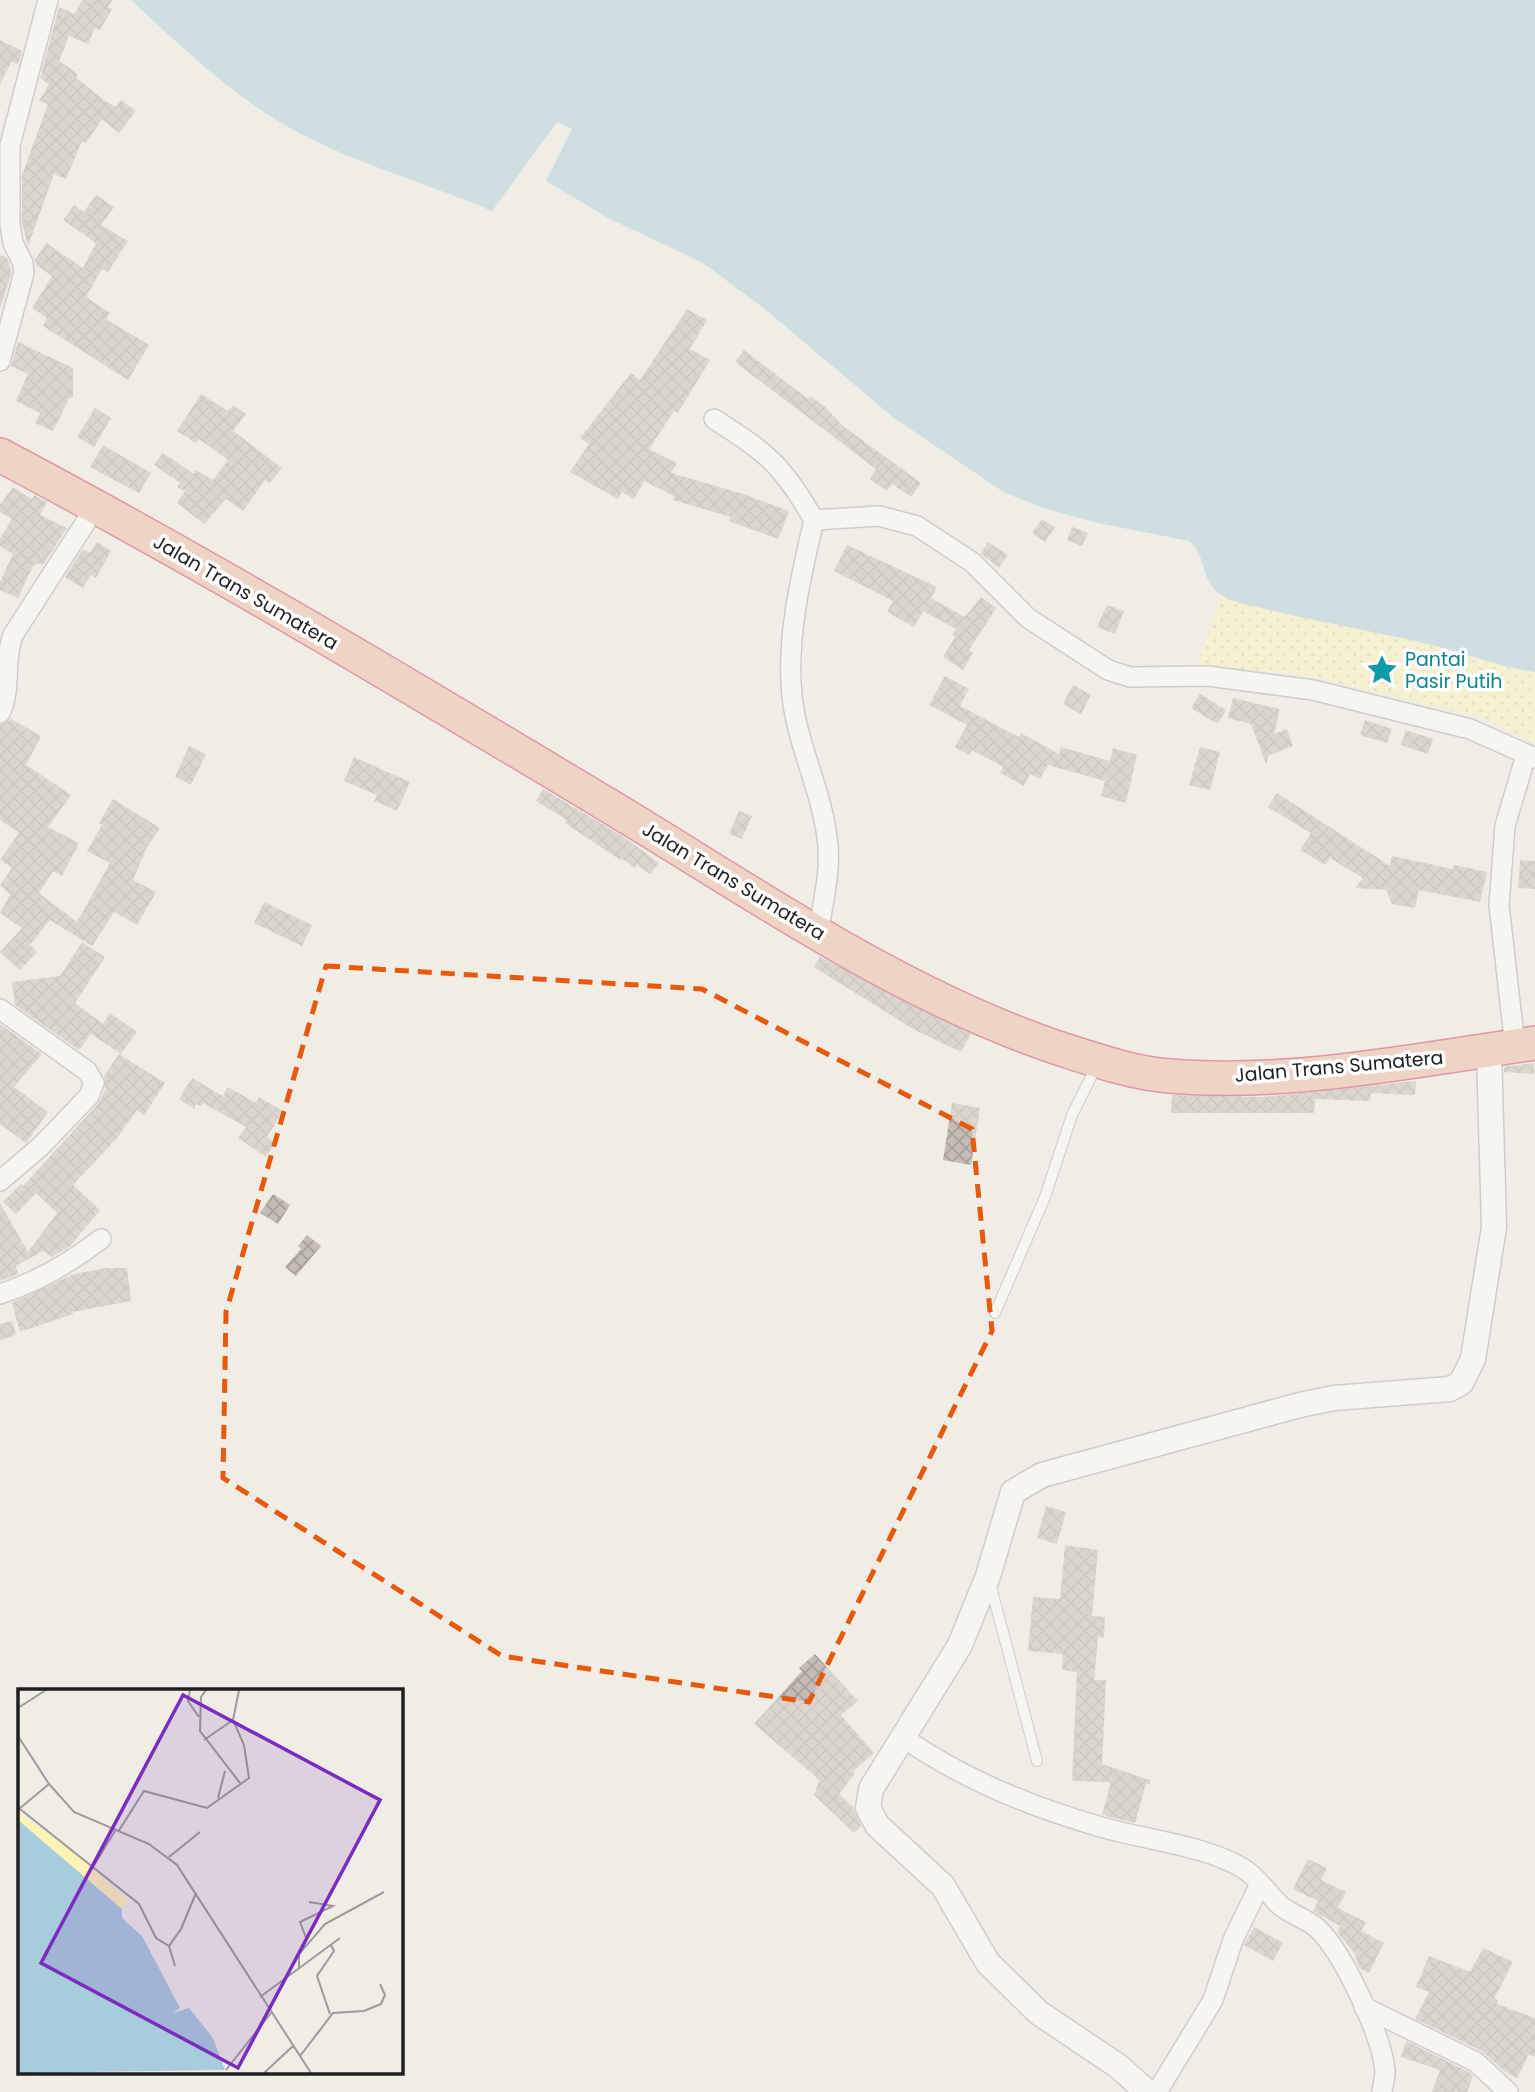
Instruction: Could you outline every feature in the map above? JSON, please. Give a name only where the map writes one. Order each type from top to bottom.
[{"type":"highway","name":"Jalan Trans Sumatera","points":[[0,455],[96,506],[410,686],[818,933],[962,1010],[1027,1037],[1099,1062],[1169,1076],[1264,1076],[1513,1046]]},
{"type":"street","points":[[0,360],[24,273],[23,263],[13,243],[10,224],[10,145],[48,0]]},
{"type":"street","points":[[714,419],[768,454],[794,484],[814,520],[803,568],[791,662],[798,732],[827,836],[828,861],[818,933]]},
{"type":"street","points":[[0,713],[6,697],[7,656],[13,635],[96,506]]},
{"type":"street","points":[[814,520],[879,516],[917,526],[972,562],[1028,618],[1091,661],[1130,677],[1208,676],[1313,690],[1470,729],[1531,756],[1504,826],[1499,905],[1513,1046],[1494,1227],[1473,1359],[1461,1382],[1450,1389],[1334,1398],[1300,1405],[1042,1475],[1013,1492],[988,1576],[960,1645],[871,1789],[868,1808],[877,1825],[943,1886],[978,1948],[1006,1982],[1039,2013],[1118,2066],[1147,2092]]},
{"type":"street","points":[[0,1009],[87,1071],[94,1083],[89,1096],[40,1147],[0,1181]]},
{"type":"street","points":[[0,1294],[40,1278],[78,1257],[101,1239]]},
{"type":"street","points":[[904,1738],[952,1770],[1019,1799],[1102,1827],[1187,1848],[1245,1870],[1282,1907],[1308,1921],[1325,1937],[1364,2007],[1384,2065],[1382,2092]]},
{"type":"street","points":[[1157,2092],[1213,2000],[1233,1940],[1260,1884]]},
{"type":"street","points":[[1364,2007],[1476,2062],[1507,2092]]},
{"type":"lane","points":[[995,1313],[1045,1197],[1072,1115],[1099,1062]]},
{"type":"lane","points":[[988,1576],[1037,1760]]},
{"type":"highlighted area","points":[[326,966],[702,989],[972,1129],[992,1331],[809,1702],[502,1656],[223,1478],[226,1312]]},
{"type":"sand","name":"Pantai Pasir Putih","points":[[1221,595],[1240,602],[1418,642],[1506,667],[1535,672],[1535,743],[1479,717],[1306,675],[1197,666]]},
{"type":"water","points":[[131,0],[1535,0],[1535,672],[1416,641],[1236,602],[1220,594],[1209,582],[1199,553],[1189,541],[1098,523],[1050,510],[1005,493],[894,418],[766,310],[703,263],[608,218],[546,181],[572,129],[557,122],[492,211],[346,155],[276,120],[211,72]]},
{"type":"building","points":[[83,0],[113,0],[108,7],[112,9],[100,30],[95,28],[88,44],[69,36],[59,61],[78,74],[76,78],[104,100],[116,107],[121,100],[136,111],[119,133],[102,119],[86,143],[82,141],[66,179],[54,174],[28,246],[22,223],[22,175],[48,104],[39,101],[49,84],[40,78],[59,7],[74,14]]},
{"type":"building","points":[[0,40],[22,51],[18,65],[12,61],[0,84]]},
{"type":"building","points":[[96,195],[114,207],[101,225],[128,241],[108,272],[102,269],[86,297],[110,313],[106,319],[149,345],[128,380],[43,326],[47,318],[32,308],[52,276],[36,265],[35,260],[46,243],[83,268],[96,243],[63,220],[74,205],[84,212]]},
{"type":"building","points":[[0,255],[7,258],[12,272],[0,308]]},
{"type":"building","points":[[687,309],[707,320],[690,349],[710,360],[678,413],[674,411],[649,449],[677,463],[671,473],[740,493],[789,511],[778,539],[729,521],[731,517],[673,500],[674,496],[644,481],[634,499],[622,492],[618,499],[570,472],[589,444],[580,438],[631,373],[640,380]]},
{"type":"building","points":[[18,342],[73,368],[73,398],[69,398],[53,431],[35,423],[40,413],[16,401],[28,374],[11,366]]},
{"type":"building","points":[[744,350],[808,399],[810,396],[824,406],[843,426],[921,483],[911,497],[892,484],[887,491],[870,479],[876,469],[735,362]]},
{"type":"building","points":[[201,394],[228,411],[233,405],[246,414],[233,431],[282,468],[269,484],[265,480],[243,511],[226,499],[204,524],[177,503],[185,491],[177,487],[180,483],[154,465],[163,453],[194,474],[196,470],[213,480],[228,460],[199,439],[196,443],[177,431]]},
{"type":"building","points":[[95,408],[111,418],[94,447],[77,437]]},
{"type":"building","points":[[103,445],[151,473],[139,493],[90,467]]},
{"type":"building","points":[[13,487],[32,499],[34,495],[47,502],[40,515],[67,528],[43,565],[38,563],[33,566],[18,598],[0,590],[0,582],[13,554],[0,546],[0,539],[12,519],[0,512],[0,505]]},
{"type":"building","points":[[1042,519],[1055,527],[1045,542],[1032,533]]},
{"type":"building","points":[[1072,527],[1088,533],[1082,546],[1067,540]]},
{"type":"building","points":[[97,542],[111,551],[96,578],[91,575],[83,588],[65,577],[83,549],[90,553]]},
{"type":"building","points":[[988,542],[1008,555],[999,568],[981,554]]},
{"type":"building","points":[[847,545],[937,587],[931,598],[965,617],[981,597],[996,608],[969,650],[973,653],[963,670],[943,657],[955,637],[952,635],[956,629],[923,611],[914,627],[887,612],[893,601],[834,571]]},
{"type":"building","points":[[1107,605],[1124,611],[1115,634],[1097,627]]},
{"type":"building","points":[[945,676],[969,689],[960,706],[1019,737],[1021,733],[1059,754],[1061,747],[1110,761],[1113,748],[1137,755],[1126,803],[1101,796],[1105,781],[1048,765],[1040,779],[1030,774],[1024,786],[1000,773],[1003,767],[972,750],[969,755],[955,747],[967,725],[929,705]]},
{"type":"building","points":[[1073,685],[1091,695],[1081,714],[1063,704]]},
{"type":"building","points":[[1200,694],[1226,710],[1218,724],[1191,708]]},
{"type":"building","points":[[1233,698],[1280,709],[1274,734],[1287,729],[1293,746],[1269,755],[1266,764],[1251,724],[1228,718]]},
{"type":"building","points":[[11,719],[41,736],[26,765],[71,795],[48,827],[79,843],[62,876],[53,871],[39,893],[77,922],[110,863],[87,851],[113,799],[160,828],[146,849],[133,880],[156,892],[137,925],[114,912],[92,946],[50,920],[30,945],[37,952],[20,970],[0,952],[22,928],[0,913],[10,895],[0,885],[12,868],[0,860],[19,833],[0,820],[0,725]]},
{"type":"building","points":[[1365,720],[1392,729],[1387,743],[1360,735]]},
{"type":"building","points":[[1406,730],[1433,739],[1428,754],[1401,745]]},
{"type":"building","points":[[189,746],[206,754],[191,785],[175,777]]},
{"type":"building","points":[[1200,747],[1220,752],[1210,790],[1189,785]]},
{"type":"building","points":[[354,757],[410,782],[397,811],[374,801],[377,795],[344,781]]},
{"type":"building","points":[[543,789],[621,835],[659,863],[650,874],[637,865],[635,868],[621,858],[620,860],[565,823],[567,820],[536,801]]},
{"type":"building","points":[[1277,793],[1390,866],[1392,856],[1453,869],[1454,865],[1487,872],[1480,902],[1419,890],[1415,908],[1392,904],[1386,890],[1355,888],[1363,878],[1330,858],[1325,865],[1300,850],[1311,833],[1268,807]]},
{"type":"building","points":[[739,811],[752,816],[742,839],[729,834]]},
{"type":"building","points":[[1520,860],[1535,861],[1535,889],[1518,888]]},
{"type":"building","points":[[264,902],[312,925],[302,946],[254,923]]},
{"type":"building","points":[[82,942],[105,957],[75,1003],[103,1024],[110,1013],[137,1032],[121,1054],[91,1034],[79,1050],[15,1005],[12,982],[60,976]]},
{"type":"building","points":[[820,957],[971,1034],[961,1052],[913,1029],[814,967]]},
{"type":"building","points":[[0,1024],[42,1054],[14,1087],[48,1112],[26,1143],[0,1124]]},
{"type":"building","points":[[119,1054],[165,1083],[144,1115],[137,1110],[118,1137],[73,1185],[100,1210],[70,1246],[52,1257],[43,1251],[16,1266],[18,1274],[0,1281],[0,1203],[28,1252],[57,1213],[36,1193],[16,1214],[3,1202],[21,1184],[23,1186],[98,1104],[105,1090],[104,1076]]},
{"type":"building","points":[[1534,1063],[1534,1074],[1504,1072],[1504,1067]]},
{"type":"building","points":[[192,1078],[223,1096],[228,1087],[256,1103],[259,1097],[283,1111],[267,1137],[275,1143],[266,1157],[238,1138],[246,1127],[203,1103],[201,1107],[196,1104],[194,1109],[179,1099]]},
{"type":"building","points":[[1416,1081],[1415,1095],[1371,1093],[1370,1101],[1315,1099],[1314,1113],[1171,1113],[1172,1095],[1262,1097]]},
{"type":"building","points":[[952,1103],[980,1108],[971,1165],[943,1160]]},
{"type":"building","points":[[273,1194],[290,1205],[278,1224],[260,1213]]},
{"type":"building","points":[[307,1235],[321,1246],[296,1276],[285,1267],[301,1249],[298,1246]]},
{"type":"building","points":[[106,1268],[127,1268],[131,1301],[72,1312],[73,1314],[20,1332],[12,1303],[74,1274]]},
{"type":"building","points":[[12,1321],[16,1335],[0,1340],[0,1324]]},
{"type":"building","points":[[1046,1506],[1066,1512],[1057,1544],[1037,1538]]},
{"type":"building","points":[[1065,1545],[1098,1550],[1092,1616],[1105,1617],[1104,1638],[1098,1637],[1094,1680],[1106,1680],[1102,1764],[1150,1780],[1150,1784],[1146,1784],[1135,1823],[1102,1815],[1111,1782],[1072,1781],[1077,1672],[1062,1670],[1063,1654],[1028,1651],[1033,1597],[1060,1599]]},
{"type":"building","points":[[815,1654],[858,1701],[841,1715],[874,1753],[853,1771],[855,1773],[839,1794],[853,1807],[861,1826],[854,1833],[814,1795],[819,1781],[814,1775],[754,1724],[802,1671],[799,1668]]},
{"type":"building","points":[[1308,1859],[1327,1868],[1321,1880],[1346,1892],[1338,1908],[1366,1922],[1361,1931],[1384,1943],[1369,1973],[1359,1968],[1355,1954],[1337,1932],[1340,1926],[1313,1911],[1318,1901],[1293,1889]]},
{"type":"building","points":[[1254,1927],[1283,1943],[1273,1961],[1244,1945]]},
{"type":"building","points":[[1483,1948],[1513,1962],[1494,1999],[1498,2000],[1497,2004],[1535,2018],[1535,2057],[1529,2054],[1517,2078],[1503,2070],[1482,2051],[1415,2019],[1429,1992],[1416,1987],[1429,1956],[1470,1972]]},
{"type":"building","points":[[1406,2041],[1469,2072],[1473,2076],[1467,2092],[1432,2092],[1440,2070],[1401,2057]]},
{"type":"place","name":"Pantai Pasir Putih","points":[[1382,670]]}]
